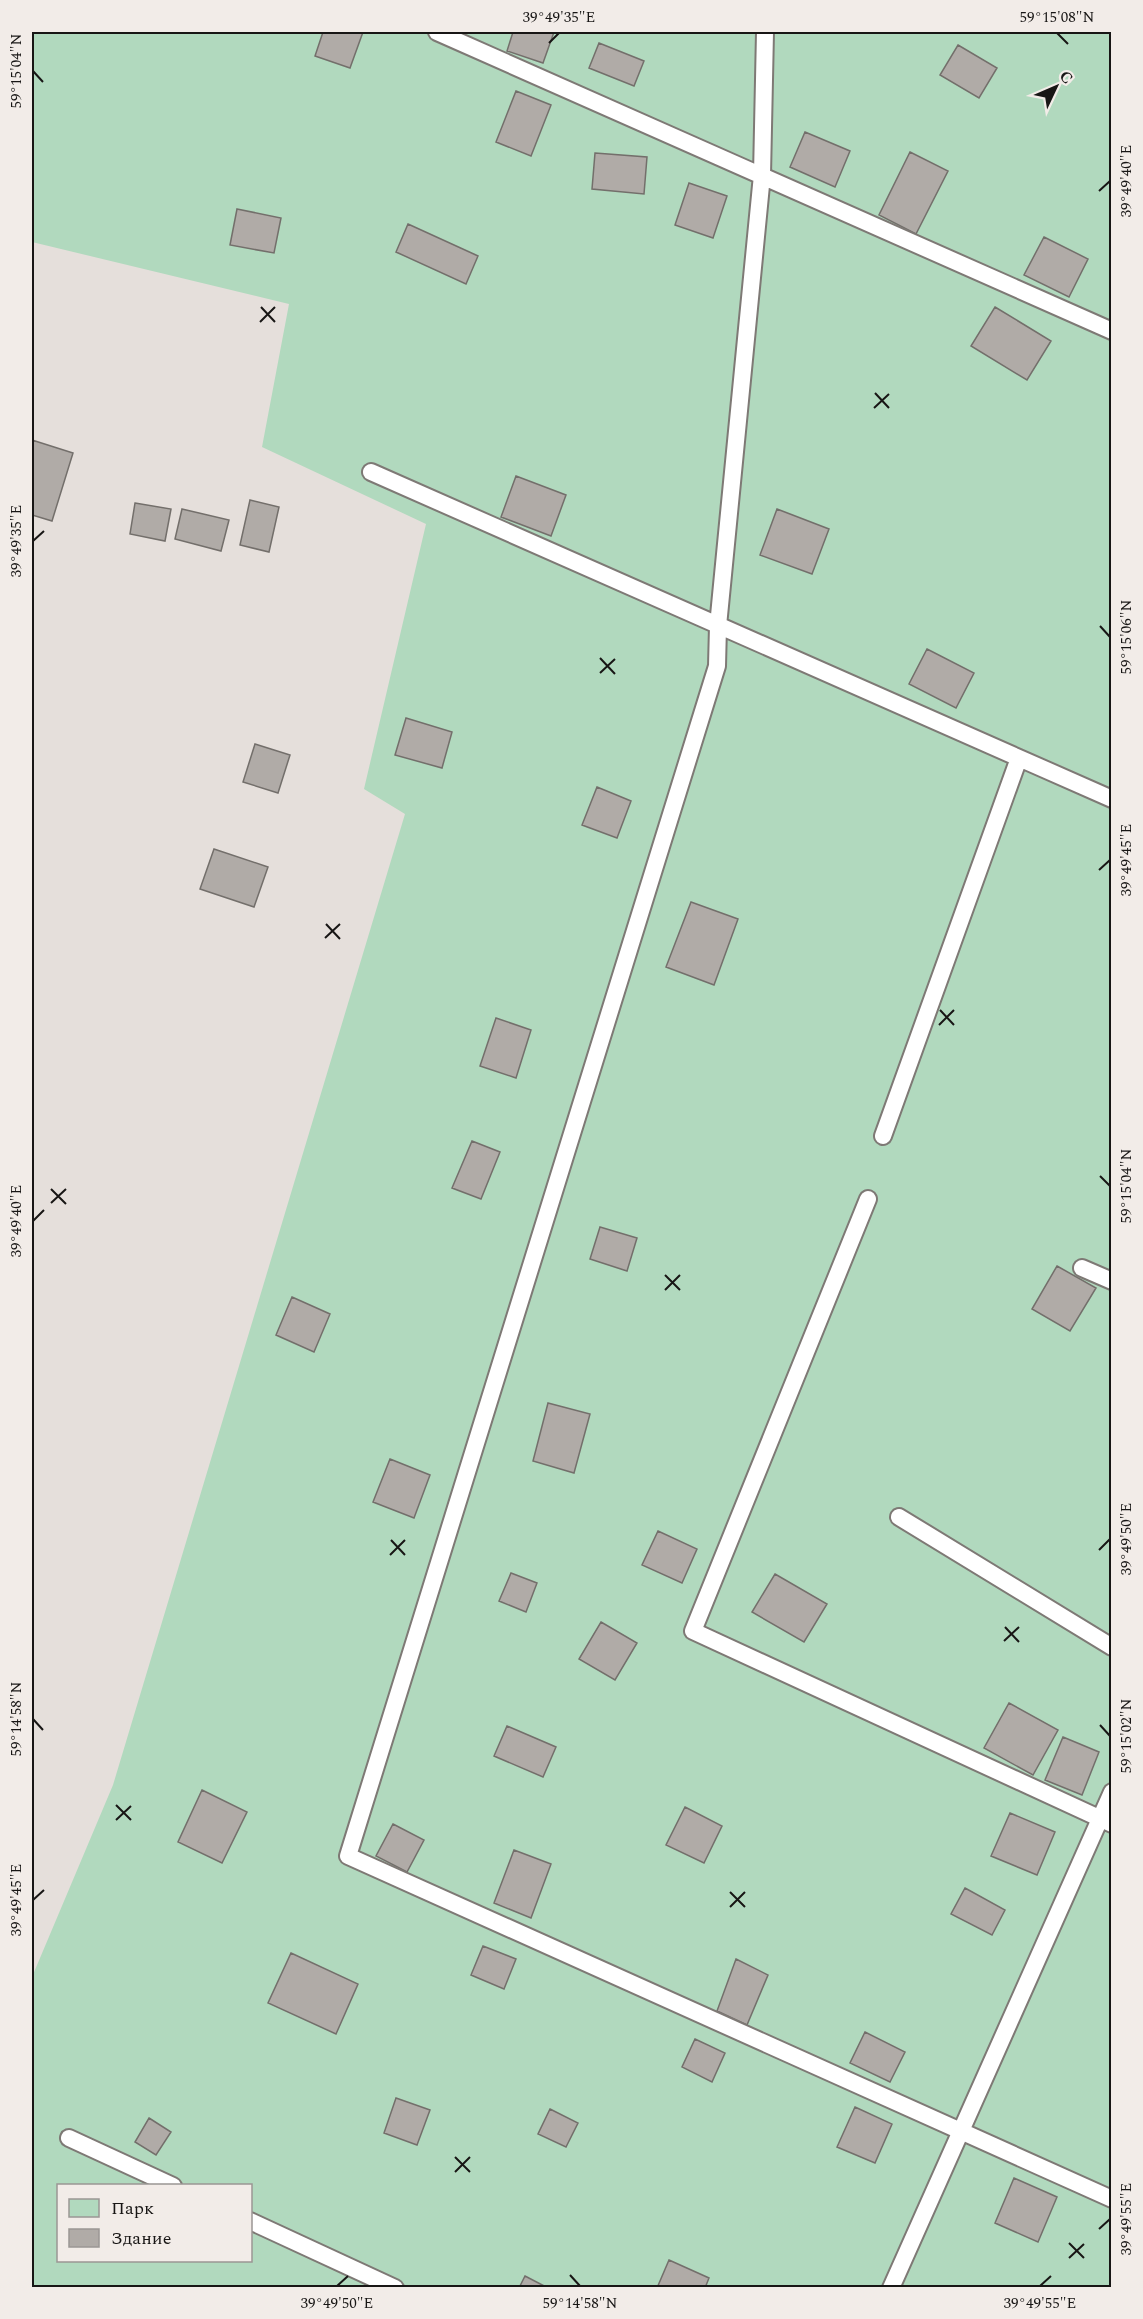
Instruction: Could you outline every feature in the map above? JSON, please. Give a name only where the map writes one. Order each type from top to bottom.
[{"type":"lane","points":[[437,32],[1112,331]]},
{"type":"lane","points":[[765,32],[762,175],[718,626],[717,666],[348,1856],[1112,2199]]},
{"type":"lane","points":[[370,472],[1112,799]]},
{"type":"lane","points":[[883,1136],[1019,758]]},
{"type":"lane","points":[[868,1199],[693,1630],[1105,1821]]},
{"type":"lane","points":[[1082,1268],[1112,1281]]},
{"type":"lane","points":[[899,1517],[1112,1647]]},
{"type":"lane","points":[[891,2288],[960,2132],[1105,1821],[1112,1792]]},
{"type":"lane","points":[[69,2138],[169,2184]]},
{"type":"lane","points":[[252,2222],[395,2288]]},
{"type":"green space","points":[[32,32],[1111,32],[1111,2287],[32,2287],[32,1977],[113,1785],[405,814],[364,789],[426,524],[262,447],[289,304],[32,242]]},
{"type":"building","points":[[323,32],[363,32],[350,68],[315,56]]},
{"type":"building","points":[[513,32],[554,32],[543,63],[507,51]]},
{"type":"building","points":[[599,43],[644,61],[634,86],[589,68]]},
{"type":"building","points":[[958,45],[997,68],[979,98],[940,75]]},
{"type":"building","points":[[516,91],[551,105],[531,156],[496,142]]},
{"type":"building","points":[[805,132],[850,151],[835,187],[790,167]]},
{"type":"building","points":[[910,152],[948,171],[916,234],[879,215]]},
{"type":"building","points":[[595,153],[647,157],[644,194],[592,189]]},
{"type":"building","points":[[689,183],[727,196],[713,238],[675,225]]},
{"type":"building","points":[[237,209],[281,218],[274,253],[230,245]]},
{"type":"building","points":[[408,224],[478,256],[466,284],[396,252]]},
{"type":"building","points":[[1044,237],[1088,259],[1069,297],[1024,275]]},
{"type":"building","points":[[995,307],[1051,341],[1027,380],[971,346]]},
{"type":"building","points":[[32,440],[73,453],[52,521],[32,515]]},
{"type":"building","points":[[516,476],[566,495],[551,536],[501,517]]},
{"type":"building","points":[[250,500],[279,507],[269,552],[240,545]]},
{"type":"building","points":[[135,503],[171,509],[165,541],[130,534]]},
{"type":"building","points":[[182,509],[229,520],[221,551],[175,539]]},
{"type":"building","points":[[777,509],[829,529],[812,574],[760,555]]},
{"type":"building","points":[[927,649],[974,673],[956,708],[909,684]]},
{"type":"building","points":[[406,718],[452,732],[442,768],[395,755]]},
{"type":"building","points":[[255,744],[290,755],[278,793],[243,782]]},
{"type":"building","points":[[597,787],[631,801],[617,838],[582,825]]},
{"type":"building","points":[[214,849],[268,867],[254,907],[200,889]]},
{"type":"building","points":[[691,902],[738,919],[714,985],[666,967]]},
{"type":"building","points":[[496,1018],[531,1030],[516,1078],[480,1066]]},
{"type":"building","points":[[472,1141],[500,1152],[481,1199],[452,1188]]},
{"type":"building","points":[[600,1227],[637,1238],[627,1271],[590,1259]]},
{"type":"building","points":[[1057,1266],[1096,1288],[1070,1331],[1032,1309]]},
{"type":"building","points":[[292,1297],[330,1314],[314,1352],[276,1335]]},
{"type":"building","points":[[548,1403],[590,1414],[574,1473],[533,1461]]},
{"type":"building","points":[[390,1459],[430,1475],[414,1518],[373,1502]]},
{"type":"building","points":[[658,1531],[697,1549],[682,1583],[642,1565]]},
{"type":"building","points":[[511,1573],[537,1583],[526,1612],[499,1601]]},
{"type":"building","points":[[775,1574],[827,1604],[804,1642],[752,1612]]},
{"type":"building","points":[[601,1622],[637,1643],[615,1680],[579,1659]]},
{"type":"building","points":[[1009,1703],[1058,1730],[1033,1775],[984,1748]]},
{"type":"building","points":[[507,1726],[556,1747],[543,1777],[494,1756]]},
{"type":"building","points":[[1063,1737],[1099,1752],[1082,1795],[1045,1780]]},
{"type":"building","points":[[202,1790],[247,1812],[222,1863],[178,1842]]},
{"type":"building","points":[[685,1807],[722,1826],[704,1863],[666,1845]]},
{"type":"building","points":[[1010,1813],[1055,1832],[1037,1875],[991,1856]]},
{"type":"building","points":[[393,1824],[424,1840],[407,1872],[376,1856]]},
{"type":"building","points":[[514,1850],[551,1864],[531,1918],[494,1903]]},
{"type":"building","points":[[965,1888],[1005,1910],[992,1935],[951,1914]]},
{"type":"building","points":[[483,1946],[516,1959],[504,1989],[471,1975]]},
{"type":"building","points":[[291,1953],[358,1984],[336,2034],[268,2003]]},
{"type":"building","points":[[736,1959],[768,1975],[747,2025],[717,2011]]},
{"type":"building","points":[[865,2032],[905,2052],[890,2082],[850,2063]]},
{"type":"building","points":[[695,2039],[725,2053],[712,2082],[682,2067]]},
{"type":"building","points":[[396,2098],[430,2110],[417,2145],[384,2133]]},
{"type":"building","points":[[855,2107],[892,2124],[875,2163],[837,2147]]},
{"type":"building","points":[[550,2109],[578,2123],[566,2147],[538,2134]]},
{"type":"building","points":[[149,2118],[171,2132],[156,2155],[135,2142]]},
{"type":"building","points":[[1014,2178],[1057,2197],[1038,2242],[995,2223]]},
{"type":"building","points":[[669,2260],[709,2278],[705,2288],[657,2288]]},
{"type":"building","points":[[525,2276],[548,2288],[519,2288]]}]
